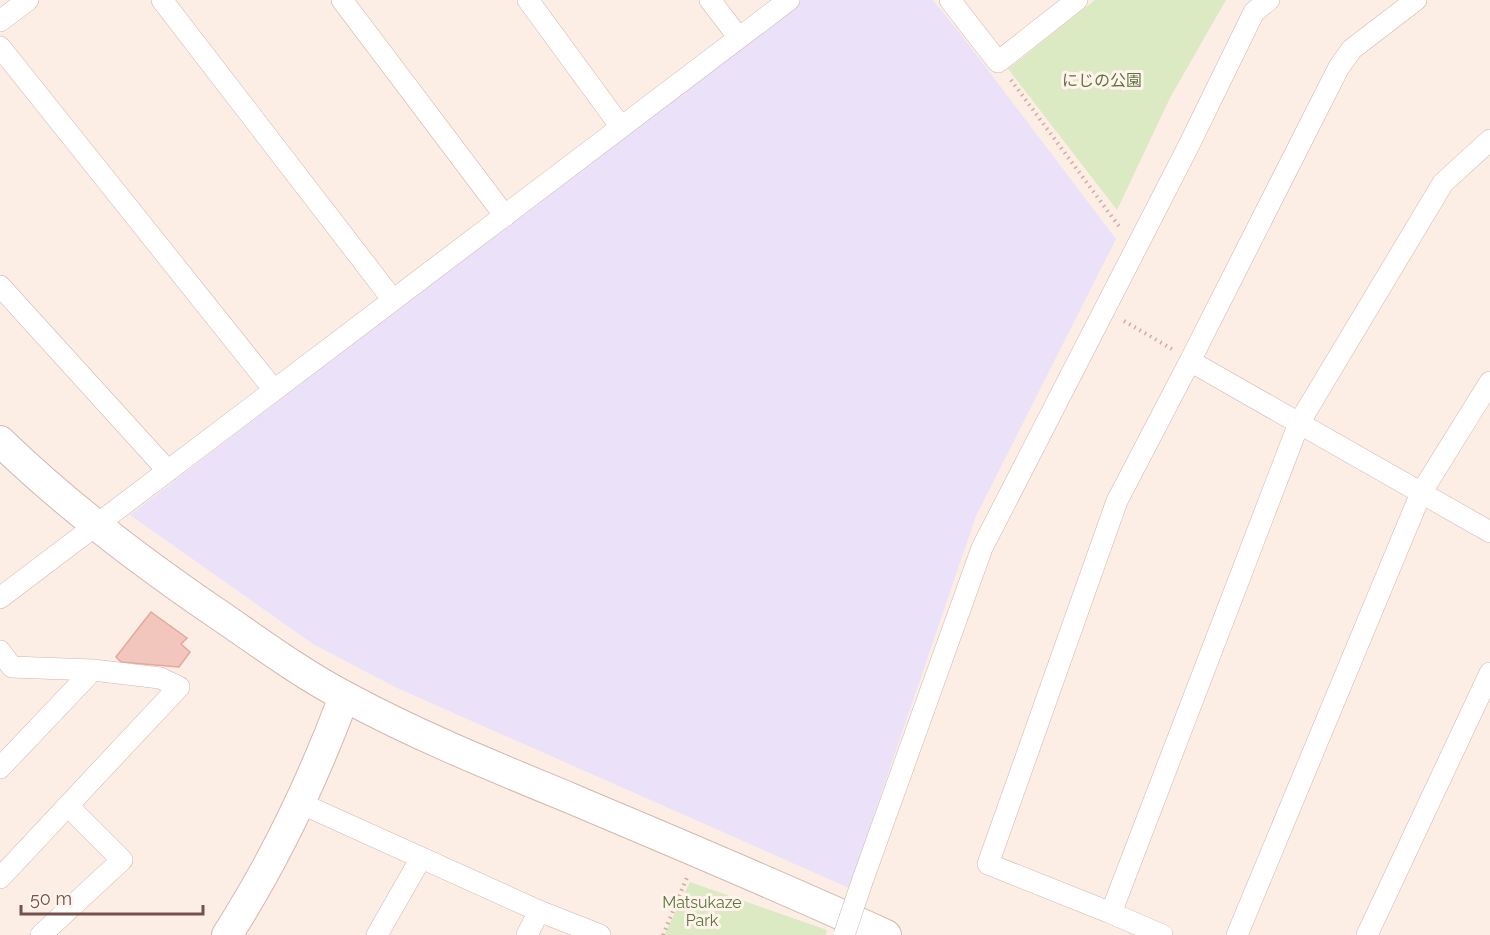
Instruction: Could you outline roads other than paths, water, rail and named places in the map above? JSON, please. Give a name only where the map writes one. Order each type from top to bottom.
[{"type":"street","points":[[0,21],[28,0]]},
{"type":"street","points":[[162,0],[393,300]]},
{"type":"street","points":[[342,0],[505,216]]},
{"type":"street","points":[[528,0],[621,128]]},
{"type":"street","points":[[710,0],[739,38]]},
{"type":"street","points":[[0,598],[789,0]]},
{"type":"street","points":[[950,0],[998,62],[1077,0]]},
{"type":"street","points":[[844,935],[982,548],[1188,147],[1254,12],[1269,0]]},
{"type":"street","points":[[1162,935],[988,864],[1117,501],[1191,361],[1339,67],[1352,50],[1416,0]]},
{"type":"street","points":[[0,47],[274,390]]},
{"type":"street","points":[[1111,913],[1299,423],[1443,183],[1490,140]]},
{"type":"street","points":[[0,286],[168,471]]},
{"type":"street","points":[[1191,361],[1490,532]]},
{"type":"street","points":[[1237,935],[1421,493],[1490,382]]},
{"type":"street","points":[[0,441],[41,481],[95,526],[234,626],[344,697],[460,752],[886,935]]},
{"type":"street","points":[[0,651],[12,667],[93,670],[160,678],[179,687],[0,878]]},
{"type":"street","points":[[0,768],[93,670]]},
{"type":"street","points":[[1367,935],[1490,673]]},
{"type":"street","points":[[227,935],[257,887],[300,802],[323,752],[344,697]]},
{"type":"street","points":[[300,802],[539,911],[600,935]]},
{"type":"street","points":[[41,935],[122,860],[69,807]]},
{"type":"street","points":[[377,935],[421,858]]},
{"type":"street","points":[[527,935],[539,911]]},
{"type":"park label","name":"にじの公園","points":[[1102,80]]},
{"type":"park label","name":"Matsukaze Park","points":[[702,911]]}]
